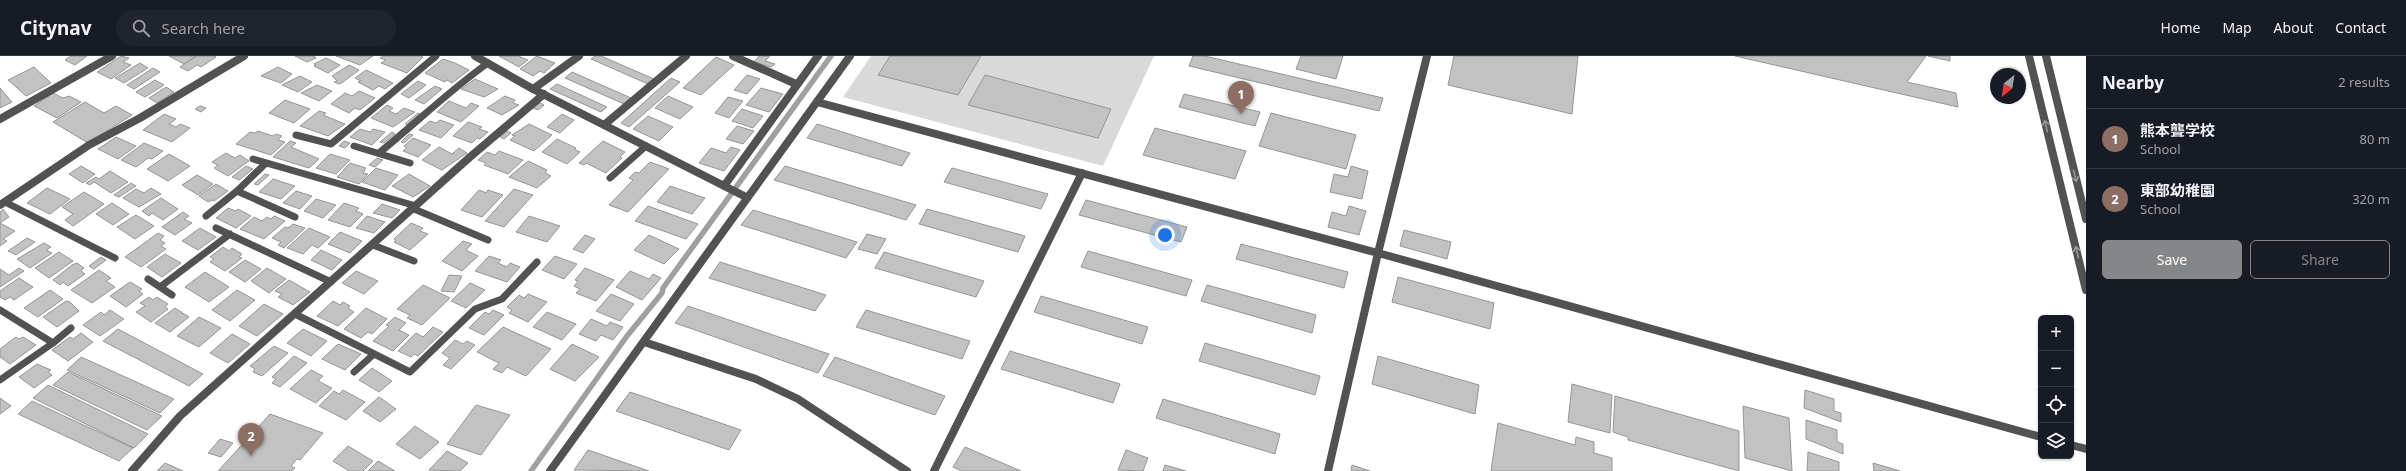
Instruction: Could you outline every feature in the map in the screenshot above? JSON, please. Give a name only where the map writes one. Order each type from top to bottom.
[{"type":"street","points":[[0,119],[112,56]]},
{"type":"street","points":[[3,203],[89,145],[140,118],[244,56]]},
{"type":"street","points":[[475,56],[533,89],[746,197]]},
{"type":"street","points":[[533,89],[579,56]]},
{"type":"street","points":[[604,125],[686,56]]},
{"type":"street","points":[[733,56],[796,84]]},
{"type":"street","points":[[724,186],[792,94],[796,84],[818,56]]},
{"type":"street","points":[[550,471],[644,342],[746,197],[850,56]]},
{"type":"street","points":[[1328,471],[1378,253],[1427,56]]},
{"type":"street","points":[[2029,56],[2086,290]]},
{"type":"street","points":[[2046,56],[2086,219]]},
{"type":"street","points":[[132,471],[180,416],[470,157],[544,94]]},
{"type":"street","points":[[817,102],[1378,253],[2038,436]]},
{"type":"street","points":[[934,471],[1082,173]]},
{"type":"street","points":[[644,342],[756,379],[798,399],[907,471]]},
{"type":"street","points":[[2074,446],[2086,449]]},
{"type":"lane","points":[[296,135],[331,144],[436,56]]},
{"type":"lane","points":[[379,153],[441,102],[453,88],[488,63]]},
{"type":"lane","points":[[354,146],[410,163]]},
{"type":"lane","points":[[610,178],[646,146]]},
{"type":"lane","points":[[253,159],[415,207],[488,240]]},
{"type":"lane","points":[[206,216],[237,191],[266,163]]},
{"type":"lane","points":[[237,191],[295,217]]},
{"type":"lane","points":[[3,203],[115,258]]},
{"type":"lane","points":[[216,228],[331,282]]},
{"type":"lane","points":[[160,287],[230,234]]},
{"type":"lane","points":[[373,245],[414,261]]},
{"type":"lane","points":[[295,314],[410,372],[475,309],[502,299],[537,262]]},
{"type":"lane","points":[[148,279],[172,295]]},
{"type":"lane","points":[[0,310],[53,343]]},
{"type":"lane","points":[[0,380],[53,343],[71,328]]},
{"type":"lane","points":[[354,372],[374,354]]},
{"type":"shaded area","points":[[871,56],[1154,56],[1103,166],[843,97]]},
{"type":"building","points":[[71,56],[87,56],[75,65],[65,60]]},
{"type":"building","points":[[121,56],[129,58],[123,62],[131,65],[111,79],[97,72]]},
{"type":"building","points":[[169,56],[197,56],[184,64]]},
{"type":"building","points":[[196,56],[216,57],[201,67],[197,65],[188,71],[180,67]]},
{"type":"building","points":[[295,56],[315,56],[314,57],[316,58],[307,62]]},
{"type":"building","points":[[336,56],[373,56],[360,65]]},
{"type":"building","points":[[383,56],[423,57],[407,73],[381,63],[386,60],[380,58]]},
{"type":"building","points":[[499,56],[518,56],[528,60],[519,67]]},
{"type":"building","points":[[537,56],[555,63],[544,73],[540,71],[533,76],[520,69]]},
{"type":"building","points":[[595,56],[601,56],[654,79],[648,84],[591,59]]},
{"type":"building","points":[[759,56],[770,56],[765,61],[775,64],[771,67],[754,62]]},
{"type":"building","points":[[890,56],[981,56],[958,95],[878,75]]},
{"type":"building","points":[[1193,56],[1205,56],[1383,98],[1379,111],[1189,66]]},
{"type":"building","points":[[1301,56],[1343,56],[1336,79],[1296,69]]},
{"type":"building","points":[[1454,56],[1578,56],[1572,114],[1448,85]]},
{"type":"building","points":[[1735,56],[1926,56],[1907,82],[1956,93],[1958,107]]},
{"type":"building","points":[[1928,56],[1950,56],[1950,61]]},
{"type":"building","points":[[716,57],[734,65],[701,95],[683,88]]},
{"type":"building","points":[[326,58],[340,65],[328,73],[314,66],[316,65],[314,64]]},
{"type":"building","points":[[443,59],[469,70],[452,83],[447,80],[445,82],[425,73]]},
{"type":"building","points":[[140,63],[148,68],[124,83],[115,78]]},
{"type":"building","points":[[349,65],[359,70],[339,84],[334,82],[337,81],[332,76]]},
{"type":"building","points":[[34,67],[51,83],[26,96],[8,80]]},
{"type":"building","points":[[278,67],[292,74],[281,83],[261,76]]},
{"type":"building","points":[[153,68],[160,72],[134,89],[127,85]]},
{"type":"building","points":[[366,70],[393,83],[385,89],[379,86],[373,90],[358,82],[361,81],[355,78]]},
{"type":"building","points":[[572,72],[631,98],[624,104],[565,78]]},
{"type":"building","points":[[747,75],[760,79],[747,94],[734,90]]},
{"type":"building","points":[[985,75],[1111,109],[1098,138],[968,105]]},
{"type":"building","points":[[300,76],[312,82],[298,92],[282,85]]},
{"type":"building","points":[[671,78],[680,82],[629,127],[621,123]]},
{"type":"building","points":[[475,79],[498,89],[484,97],[461,89]]},
{"type":"building","points":[[155,80],[164,85],[145,97],[136,92]]},
{"type":"building","points":[[418,81],[426,85],[409,98],[401,94]]},
{"type":"building","points":[[557,84],[607,107],[601,112],[550,89]]},
{"type":"building","points":[[317,85],[332,91],[319,101],[301,93]]},
{"type":"building","points":[[435,86],[442,89],[424,104],[415,100]]},
{"type":"building","points":[[166,87],[174,92],[157,103],[149,98]]},
{"type":"building","points":[[0,88],[12,102],[0,108]]},
{"type":"building","points":[[761,88],[783,94],[769,112],[746,105]]},
{"type":"building","points":[[359,91],[375,98],[360,110],[355,108],[349,113],[331,104],[345,93],[352,96]]},
{"type":"building","points":[[53,93],[63,98],[69,96],[81,102],[57,118],[34,106]]},
{"type":"building","points":[[1184,94],[1260,112],[1255,126],[1179,107]]},
{"type":"building","points":[[505,96],[515,100],[513,103],[519,105],[502,115],[487,108]]},
{"type":"building","points":[[668,96],[693,107],[680,119],[655,108]]},
{"type":"building","points":[[728,97],[743,101],[729,118],[715,113]]},
{"type":"building","points":[[285,100],[310,109],[294,123],[269,113]]},
{"type":"building","points":[[449,101],[466,108],[471,103],[479,106],[461,122],[437,112]]},
{"type":"building","points":[[85,102],[104,113],[116,106],[132,115],[88,143],[53,122]]},
{"type":"building","points":[[540,103],[544,105],[538,110],[533,108]]},
{"type":"building","points":[[387,105],[393,108],[389,111],[396,114],[404,108],[415,112],[393,127],[371,118]]},
{"type":"building","points":[[200,106],[206,108],[201,112],[195,109]]},
{"type":"building","points":[[742,109],[763,116],[753,128],[732,121]]},
{"type":"building","points":[[319,111],[326,113],[323,115],[345,124],[328,136],[300,126]]},
{"type":"building","points":[[418,113],[420,114],[407,125],[405,124]]},
{"type":"building","points":[[1271,113],[1356,135],[1346,169],[1259,146]]},
{"type":"building","points":[[164,114],[176,119],[169,124],[176,127],[180,124],[190,128],[172,142],[143,130]]},
{"type":"building","points":[[562,114],[574,120],[560,133],[547,127]]},
{"type":"building","points":[[648,116],[673,127],[659,141],[633,129]]},
{"type":"building","points":[[440,120],[454,125],[441,138],[419,130],[430,121],[436,123]]},
{"type":"building","points":[[468,122],[482,127],[479,129],[488,132],[480,139],[477,138],[472,143],[453,136]]},
{"type":"building","points":[[529,124],[552,135],[534,151],[510,140],[515,136],[512,135]]},
{"type":"building","points":[[817,124],[910,153],[902,166],[807,138]]},
{"type":"building","points":[[737,126],[754,131],[743,144],[726,139]]},
{"type":"building","points":[[1155,128],[1246,151],[1235,179],[1143,155]]},
{"type":"building","points":[[360,129],[370,132],[373,129],[385,132],[372,145],[350,137]]},
{"type":"building","points":[[258,131],[273,136],[276,134],[282,136],[278,140],[285,142],[271,155],[236,144],[250,132],[255,133]]},
{"type":"building","points":[[507,131],[511,133],[504,139],[500,137]]},
{"type":"building","points":[[392,132],[395,134],[384,143],[380,142]]},
{"type":"building","points":[[409,134],[413,135],[404,143],[401,142]]},
{"type":"building","points":[[116,137],[136,146],[118,159],[98,149]]},
{"type":"building","points":[[413,138],[431,145],[418,157],[403,151],[407,148],[404,146]]},
{"type":"building","points":[[557,139],[576,148],[574,149],[580,152],[567,164],[542,152]]},
{"type":"building","points":[[290,141],[296,143],[291,147],[319,159],[309,168],[273,157]]},
{"type":"building","points":[[344,141],[350,143],[345,148],[339,146]]},
{"type":"building","points":[[603,141],[625,152],[620,157],[622,158],[606,173],[586,163],[584,165],[579,163]]},
{"type":"building","points":[[144,143],[163,151],[152,159],[148,158],[136,167],[121,160]]},
{"type":"building","points":[[439,147],[452,154],[459,148],[467,153],[442,170],[422,160]]},
{"type":"building","points":[[731,147],[740,150],[724,171],[699,163],[711,148],[726,153]]},
{"type":"building","points":[[499,151],[523,160],[508,174],[484,165],[486,163],[478,160],[487,152],[495,155]]},
{"type":"building","points":[[226,153],[235,158],[240,155],[249,161],[228,176],[214,168],[218,165],[212,162]]},
{"type":"building","points":[[169,154],[190,166],[168,181],[147,169]]},
{"type":"building","points":[[330,154],[350,160],[336,174],[316,168]]},
{"type":"building","points":[[377,158],[383,160],[375,167],[369,165]]},
{"type":"building","points":[[528,161],[547,170],[545,173],[551,176],[537,188],[509,177]]},
{"type":"building","points":[[650,162],[669,169],[628,212],[609,205],[633,180],[629,178],[635,172],[639,173]]},
{"type":"building","points":[[350,163],[366,168],[363,173],[368,174],[359,184],[337,177]]},
{"type":"building","points":[[81,166],[95,174],[83,183],[69,174]]},
{"type":"building","points":[[246,166],[253,169],[239,180],[232,177]]},
{"type":"building","points":[[785,166],[916,205],[906,220],[774,180]]},
{"type":"building","points":[[1351,166],[1368,171],[1362,199],[1330,192],[1334,174],[1348,177]]},
{"type":"building","points":[[376,168],[398,175],[385,190],[362,182]]},
{"type":"building","points":[[952,168],[1048,194],[1041,209],[944,182]]},
{"type":"building","points":[[110,171],[128,182],[111,193],[94,182],[90,185],[86,183],[96,177],[99,179]]},
{"type":"building","points":[[265,174],[269,175],[258,185],[254,184]]},
{"type":"building","points":[[409,174],[430,186],[413,197],[392,186]]},
{"type":"building","points":[[197,175],[213,184],[198,195],[182,185]]},
{"type":"building","points":[[273,179],[295,186],[281,199],[259,192]]},
{"type":"building","points":[[131,183],[136,186],[119,197],[114,195]]},
{"type":"building","points":[[216,184],[228,191],[214,201],[212,200],[208,202],[199,196]]},
{"type":"building","points":[[670,186],[705,198],[692,214],[657,202]]},
{"type":"building","points":[[47,188],[70,199],[50,214],[27,203]]},
{"type":"building","points":[[151,188],[161,194],[139,207],[123,198],[136,189],[144,193]]},
{"type":"building","points":[[514,189],[533,195],[504,227],[485,221]]},
{"type":"building","points":[[479,190],[486,193],[488,190],[503,195],[482,217],[461,210]]},
{"type":"building","points":[[296,191],[312,196],[300,209],[283,203]]},
{"type":"building","points":[[84,192],[104,204],[73,226],[65,220],[73,214],[62,207]]},
{"type":"building","points":[[161,198],[178,209],[163,220],[152,213],[149,216],[142,211]]},
{"type":"building","points":[[316,199],[336,205],[323,218],[304,211]]},
{"type":"building","points":[[1086,200],[1187,227],[1181,242],[1079,215]]},
{"type":"building","points":[[112,203],[129,214],[113,225],[96,214]]},
{"type":"building","points":[[344,203],[359,208],[356,211],[363,214],[350,227],[328,220]]},
{"type":"building","points":[[382,204],[400,210],[392,218],[373,213]]},
{"type":"building","points":[[648,206],[698,224],[686,239],[635,221]]},
{"type":"building","points":[[1349,206],[1366,211],[1359,235],[1328,227],[1332,212],[1346,216]]},
{"type":"building","points":[[228,208],[236,211],[238,209],[251,216],[236,228],[216,218]]},
{"type":"building","points":[[3,209],[9,217],[0,223],[0,212]]},
{"type":"building","points":[[927,209],[1025,236],[1018,252],[919,224]]},
{"type":"building","points":[[753,210],[857,242],[846,258],[741,225]]},
{"type":"building","points":[[183,212],[189,216],[184,219],[192,223],[175,235],[162,227]]},
{"type":"building","points":[[136,215],[154,226],[135,239],[117,227]]},
{"type":"building","points":[[274,216],[285,221],[264,239],[240,229],[254,217],[262,221],[267,217],[271,219]]},
{"type":"building","points":[[367,216],[385,222],[374,233],[356,228]]},
{"type":"building","points":[[529,216],[560,226],[547,242],[516,232]]},
{"type":"building","points":[[0,223],[15,231],[3,239],[7,241],[0,246]]},
{"type":"building","points":[[411,223],[423,228],[420,231],[428,234],[410,250],[394,242],[396,240],[394,239]]},
{"type":"building","points":[[293,224],[305,228],[284,248],[278,245],[281,242],[272,238],[285,227],[288,228]]},
{"type":"building","points":[[200,228],[216,237],[198,250],[182,241]]},
{"type":"building","points":[[309,228],[330,237],[318,248],[312,245],[303,254],[287,248]]},
{"type":"building","points":[[1404,230],[1451,242],[1447,259],[1400,246]]},
{"type":"building","points":[[340,232],[362,241],[350,253],[328,244]]},
{"type":"building","points":[[158,233],[164,236],[160,240],[165,243],[161,246],[166,249],[141,267],[125,257]]},
{"type":"building","points":[[867,234],[886,239],[877,254],[858,249]]},
{"type":"building","points":[[585,235],[595,239],[583,253],[573,249]]},
{"type":"building","points":[[649,235],[679,249],[664,264],[634,250]]},
{"type":"building","points":[[27,238],[35,242],[16,255],[8,251]]},
{"type":"building","points":[[463,241],[472,244],[466,250],[478,256],[462,271],[442,261]]},
{"type":"building","points":[[44,243],[51,247],[46,250],[52,253],[30,268],[17,259]]},
{"type":"building","points":[[1241,244],[1348,272],[1344,288],[1236,259]]},
{"type":"building","points":[[223,247],[229,251],[232,248],[242,254],[239,257],[242,258],[225,271],[210,262],[214,259],[210,257]]},
{"type":"building","points":[[321,250],[342,260],[332,270],[311,260]]},
{"type":"building","points":[[1088,251],[1192,280],[1186,296],[1081,267]]},
{"type":"building","points":[[59,252],[73,261],[49,278],[35,268]]},
{"type":"building","points":[[884,252],[984,281],[976,297],[875,268]]},
{"type":"building","points":[[165,254],[181,263],[162,277],[147,267]]},
{"type":"building","points":[[489,256],[501,260],[498,263],[507,267],[510,263],[520,267],[507,282],[475,271]]},
{"type":"building","points":[[555,256],[577,264],[564,279],[542,270]]},
{"type":"building","points":[[101,257],[106,260],[94,269],[89,266]]},
{"type":"building","points":[[245,260],[261,269],[245,282],[229,272]]},
{"type":"building","points":[[720,262],[826,295],[815,311],[709,278]]},
{"type":"building","points":[[77,263],[84,268],[81,271],[85,274],[68,286],[63,282],[60,285],[53,280],[72,265]]},
{"type":"building","points":[[19,268],[24,271],[0,287],[0,269],[9,275]]},
{"type":"building","points":[[267,268],[286,279],[269,293],[251,281]]},
{"type":"building","points":[[585,268],[614,280],[596,301],[576,293],[580,289],[574,286],[578,281],[575,280]]},
{"type":"building","points":[[99,270],[111,278],[106,281],[115,287],[92,303],[71,290]]},
{"type":"building","points":[[356,271],[378,281],[364,294],[342,283]]},
{"type":"building","points":[[630,271],[649,279],[653,274],[661,278],[642,300],[616,287]]},
{"type":"building","points":[[205,272],[229,287],[209,302],[185,287]]},
{"type":"building","points":[[449,275],[462,276],[454,292],[441,291]]},
{"type":"building","points":[[1398,277],[1494,303],[1490,329],[1392,302]]},
{"type":"building","points":[[19,278],[33,287],[14,300],[10,297],[5,300],[0,297],[0,291]]},
{"type":"building","points":[[289,280],[310,292],[293,305],[278,297],[282,294],[275,291]]},
{"type":"building","points":[[130,282],[142,289],[139,291],[143,294],[126,307],[110,296]]},
{"type":"building","points":[[470,283],[485,290],[466,308],[451,301]]},
{"type":"building","points":[[423,285],[450,298],[422,325],[407,318],[410,315],[397,309]]},
{"type":"building","points":[[1207,285],[1316,315],[1312,333],[1201,301]]},
{"type":"building","points":[[50,290],[63,299],[38,317],[24,308]]},
{"type":"building","points":[[237,290],[255,300],[230,321],[212,310]]},
{"type":"building","points":[[528,294],[547,302],[528,322],[509,313],[512,310],[507,307],[519,295],[524,298]]},
{"type":"building","points":[[611,294],[634,304],[620,321],[596,311]]},
{"type":"building","points":[[1041,296],[1148,327],[1142,344],[1034,312]]},
{"type":"building","points":[[149,297],[153,300],[157,297],[168,304],[165,307],[168,309],[151,322],[136,312],[145,306],[140,303]]},
{"type":"building","points":[[66,301],[70,302],[79,311],[57,327],[43,317]]},
{"type":"building","points":[[333,301],[340,305],[343,302],[350,306],[348,308],[354,312],[338,326],[317,316]]},
{"type":"building","points":[[264,304],[283,314],[257,336],[239,326]]},
{"type":"building","points":[[688,306],[829,354],[818,373],[675,323]]},
{"type":"building","points":[[175,308],[189,317],[170,332],[155,323]]},
{"type":"building","points":[[366,308],[387,319],[372,334],[368,332],[361,338],[344,329]]},
{"type":"building","points":[[110,310],[124,319],[100,336],[83,325],[101,312],[104,315]]},
{"type":"building","points":[[493,310],[504,315],[484,335],[469,328],[485,312],[489,314]]},
{"type":"building","points":[[866,310],[970,341],[962,359],[856,327]]},
{"type":"building","points":[[547,312],[576,324],[562,340],[533,327]]},
{"type":"building","points":[[199,317],[221,328],[199,347],[177,336]]},
{"type":"building","points":[[395,317],[406,323],[399,330],[409,335],[393,351],[373,341],[389,326],[386,325]]},
{"type":"building","points":[[591,319],[607,326],[610,322],[623,327],[613,340],[601,335],[596,341],[579,334]]},
{"type":"building","points":[[433,327],[443,332],[418,356],[414,354],[411,357],[398,351],[416,333],[423,337]]},
{"type":"building","points":[[503,327],[551,349],[526,376],[507,367],[502,373],[493,369],[499,363],[477,352]]},
{"type":"building","points":[[118,329],[203,374],[189,386],[103,341]]},
{"type":"building","points":[[303,329],[327,341],[311,356],[287,343]]},
{"type":"building","points":[[81,333],[93,342],[68,361],[52,350],[70,337],[73,339]]},
{"type":"building","points":[[232,334],[250,344],[228,363],[210,353]]},
{"type":"building","points":[[16,337],[19,339],[23,337],[36,345],[10,364],[0,357],[0,349]]},
{"type":"building","points":[[455,340],[463,344],[467,341],[475,345],[451,369],[443,365],[450,358],[442,353]]},
{"type":"building","points":[[1205,343],[1320,376],[1315,395],[1199,361]]},
{"type":"building","points":[[338,344],[361,354],[345,370],[322,359]]},
{"type":"building","points":[[572,344],[599,357],[575,381],[550,369]]},
{"type":"building","points":[[274,346],[288,353],[262,376],[253,372],[255,369],[250,366]]},
{"type":"building","points":[[1010,351],[1120,384],[1113,403],[1001,369]]},
{"type":"building","points":[[294,356],[307,363],[280,387],[272,383],[276,379],[272,377]]},
{"type":"building","points":[[1378,356],[1479,385],[1475,414],[1372,384]]},
{"type":"building","points":[[81,357],[174,399],[160,413],[67,370]]},
{"type":"building","points":[[835,357],[945,396],[935,415],[823,376]]},
{"type":"building","points":[[37,364],[51,370],[48,372],[52,375],[34,388],[19,377]]},
{"type":"building","points":[[372,368],[392,381],[379,392],[359,380]]},
{"type":"building","points":[[311,370],[323,376],[318,381],[332,388],[316,403],[290,389]]},
{"type":"building","points":[[68,372],[162,416],[147,430],[53,385]]},
{"type":"building","points":[[1572,384],[1612,395],[1610,433],[1568,422]]},
{"type":"building","points":[[48,385],[148,434],[134,448],[33,398]]},
{"type":"building","points":[[343,390],[365,402],[346,420],[319,406],[334,391],[339,394]]},
{"type":"building","points":[[1805,390],[1834,399],[1834,411],[1841,413],[1841,422],[1804,408]]},
{"type":"building","points":[[630,392],[741,430],[729,450],[616,411]]},
{"type":"building","points":[[1615,396],[1739,431],[1739,471],[1628,440],[1628,437],[1613,432]]},
{"type":"building","points":[[379,397],[396,409],[380,422],[363,411]]},
{"type":"building","points":[[0,398],[11,406],[0,414]]},
{"type":"building","points":[[1163,399],[1280,434],[1275,454],[1156,418]]},
{"type":"building","points":[[32,401],[133,448],[119,461],[18,414]]},
{"type":"building","points":[[476,405],[510,415],[481,455],[447,444]]},
{"type":"building","points":[[1743,406],[1789,418],[1792,471],[1745,458]]},
{"type":"building","points":[[270,414],[323,433],[300,460],[297,459],[291,466],[295,468],[292,471],[218,471]]},
{"type":"building","points":[[1806,420],[1837,430],[1837,442],[1843,444],[1843,454],[1806,439]]},
{"type":"building","points":[[1498,423],[1575,445],[1576,437],[1594,442],[1594,453],[1612,458],[1612,471],[1491,471]]},
{"type":"building","points":[[415,426],[439,442],[420,459],[396,444]]},
{"type":"building","points":[[220,439],[233,443],[221,457],[208,453]]},
{"type":"building","points":[[348,446],[373,461],[363,471],[349,471],[333,461]]},
{"type":"building","points":[[965,447],[1021,471],[961,471],[953,467]]},
{"type":"building","points":[[588,450],[649,471],[574,470]]},
{"type":"building","points":[[1126,450],[1148,458],[1143,471],[1118,470]]},
{"type":"building","points":[[447,451],[468,463],[460,471],[429,470]]},
{"type":"building","points":[[1808,452],[1839,462],[1839,471],[1807,471]]},
{"type":"building","points":[[378,461],[395,471],[368,471]]},
{"type":"building","points":[[165,463],[183,471],[157,471]]},
{"type":"building","points":[[1873,463],[1900,471],[1874,471]]},
{"type":"building","points":[[1165,465],[1186,471],[1163,471]]},
{"type":"building","points":[[1352,465],[1370,471],[1351,471]]},
{"type":"waterway","points":[[531,471],[627,336],[662,293],[663,288],[831,56]]},
{"type":"place","name":"熊本聾学校","points":[[1241,114]]},
{"type":"place","name":"東部幼稚園","points":[[251,456]]}]
